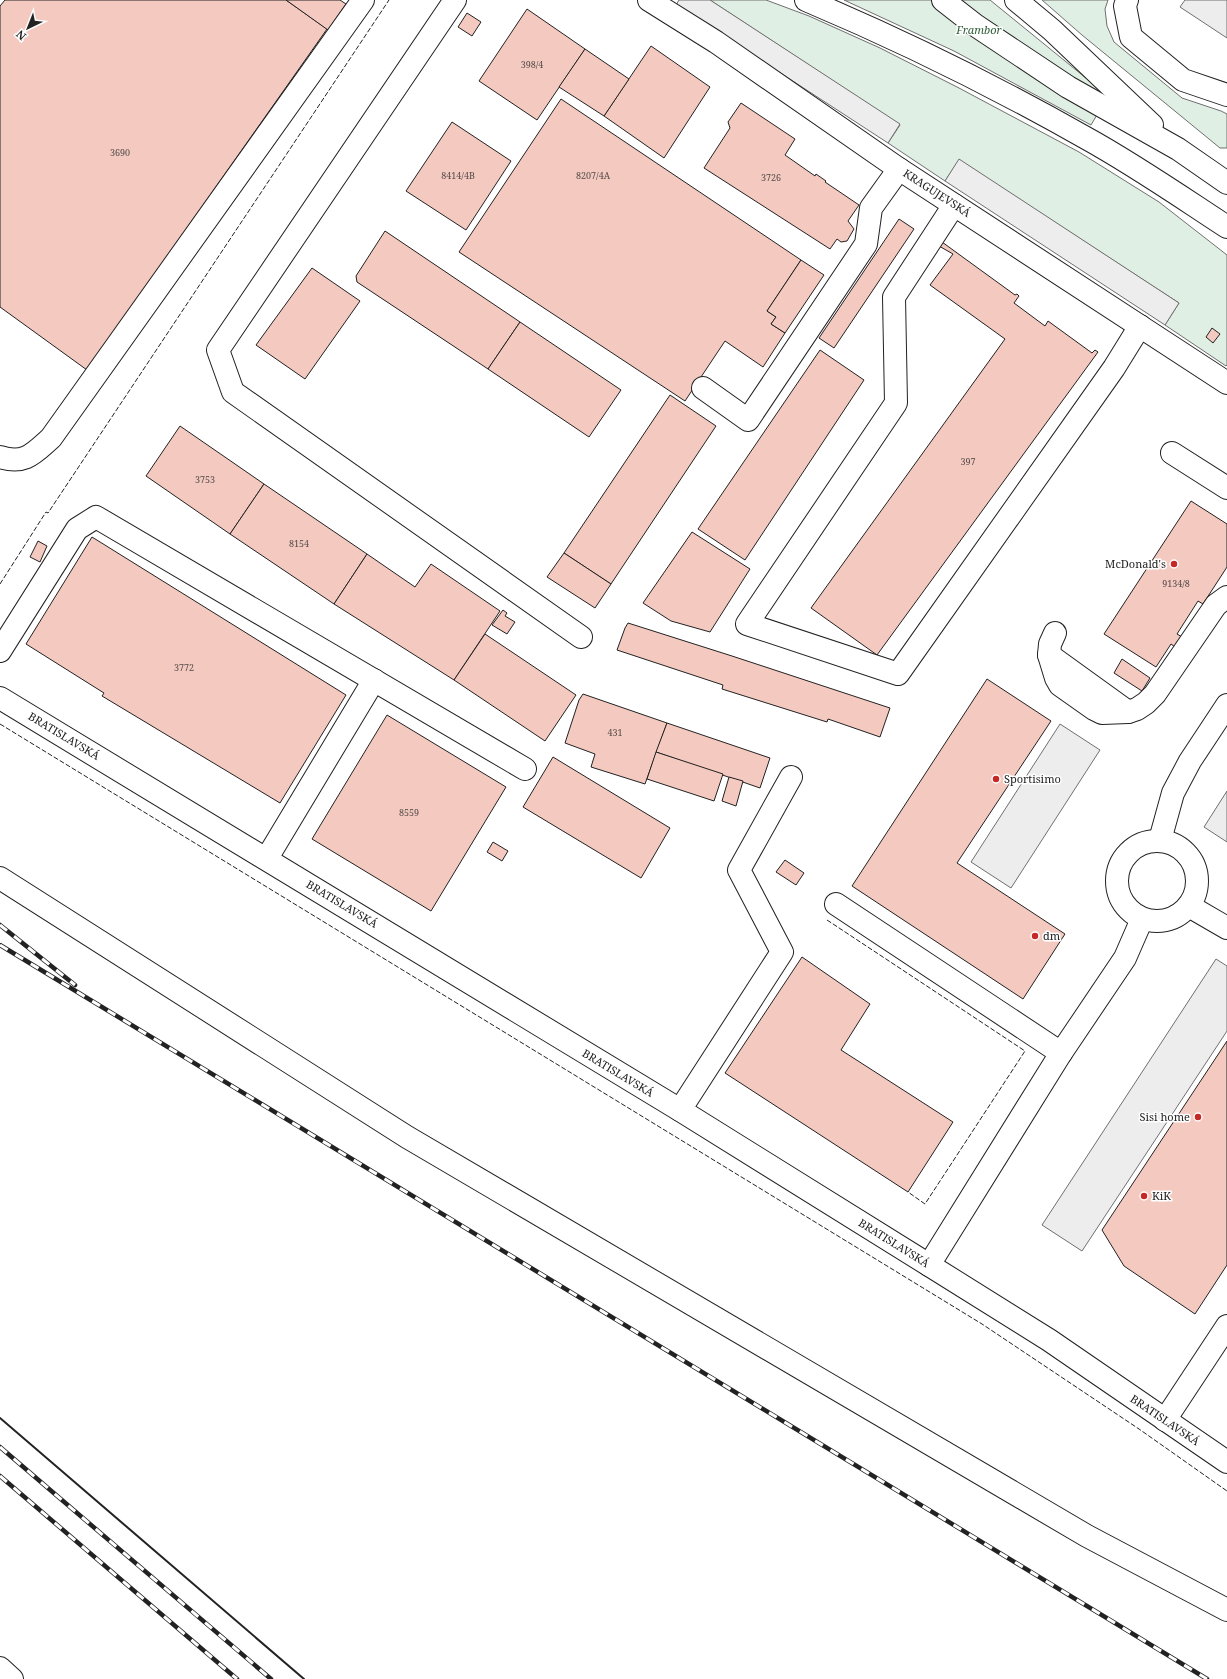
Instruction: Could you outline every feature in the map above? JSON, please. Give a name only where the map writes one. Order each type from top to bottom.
[{"type":"street","points":[[0,457],[12,461],[24,459],[51,438],[363,0]]},
{"type":"street","points":[[455,0],[218,350],[233,392],[581,637]]},
{"type":"street","name":"KRAGUJEVSKÁ","points":[[649,0],[716,42],[954,205],[1227,383]]},
{"type":"street","points":[[806,0],[856,21],[1014,98],[1087,138],[1227,227]]},
{"type":"street","points":[[943,0],[975,25],[1068,87],[1178,149],[1227,183]]},
{"type":"street","points":[[1016,0],[1052,30],[1178,149]]},
{"type":"street","points":[[1127,0],[1125,6],[1131,37],[1183,80],[1227,95]]},
{"type":"street","points":[[703,388],[748,420],[866,244],[871,208],[899,168]]},
{"type":"street","points":[[954,205],[894,297],[896,403],[747,624],[898,674],[1114,368],[1140,326]]},
{"type":"street","points":[[1172,453],[1227,488]]},
{"type":"street","points":[[0,651],[77,529],[96,517],[526,769]]},
{"type":"street","points":[[1055,633],[1050,644],[1049,656],[1056,678],[1060,685],[1089,706],[1102,713],[1128,712],[1142,706],[1155,694],[1216,605],[1227,597]]},
{"type":"street","points":[[267,858],[374,680]]},
{"type":"street","name":"BRATISLAVSKÁ","points":[[0,698],[267,858],[680,1110],[929,1265],[1049,1340],[1227,1462]]},
{"type":"street","points":[[1160,840],[1173,793],[1190,761],[1227,705]]},
{"type":"street","points":[[680,1110],[782,952],[739,870],[792,777]]},
{"type":"street","points":[[1160,840],[1172,843],[1183,850],[1191,859],[1196,870],[1197,883],[1195,895],[1189,906],[1180,915],[1168,920],[1155,922],[1142,919],[1131,912],[1122,902],[1117,889],[1117,876],[1120,864],[1126,854],[1136,846],[1148,841],[1160,840]]},
{"type":"street","points":[[0,878],[407,1137],[1087,1536],[1227,1610]]},
{"type":"street","points":[[836,904],[1061,1053]]},
{"type":"street","points":[[1189,906],[1227,928]]},
{"type":"street","points":[[929,1265],[1061,1053],[1125,958],[1142,919]]},
{"type":"street","points":[[1165,1420],[1227,1326]]},
{"type":"street","points":[[0,1668],[12,1679]]},
{"type":"green space","points":[[710,0],[766,0],[809,16],[880,48],[959,88],[1079,152],[1159,202],[1227,255],[1227,365],[1226,366],[1165,325],[1179,303],[959,160],[945,181],[888,143],[900,125]]},
{"type":"green space","name":"Frambor","points":[[844,0],[990,0],[1108,96],[1091,125],[954,51]]},
{"type":"green space","points":[[1042,0],[1108,0],[1105,9],[1107,26],[1114,42],[1182,98],[1227,114],[1227,148],[1220,148],[1082,35]]},
{"type":"shaded area","points":[[679,0],[710,0],[900,124],[888,143],[676,5]]},
{"type":"shaded area","points":[[1185,0],[1227,0],[1227,38],[1180,7]]},
{"type":"shaded area","points":[[959,159],[1179,303],[1165,325],[945,181]]},
{"type":"shaded area","points":[[1060,724],[1100,750],[1011,888],[971,862]]},
{"type":"shaded area","points":[[1227,791],[1227,842],[1204,827]]},
{"type":"shaded area","points":[[1216,959],[1227,966],[1227,1031],[1082,1251],[1042,1225]]},
{"type":"building","points":[[5,0],[286,0],[327,29],[87,370],[0,307],[0,6]]},
{"type":"building","points":[[286,0],[340,0],[346,4],[328,30]]},
{"type":"building","points":[[527,9],[585,49],[537,120],[479,81]]},
{"type":"building","points":[[467,13],[481,22],[472,36],[458,27]]},
{"type":"building","points":[[651,46],[710,87],[664,158],[604,116]]},
{"type":"building","points":[[585,49],[629,79],[604,116],[559,87]]},
{"type":"building","points":[[561,99],[801,260],[767,311],[776,317],[771,324],[785,333],[763,367],[725,341],[685,401],[459,252]]},
{"type":"building","points":[[741,103],[795,139],[785,155],[815,176],[816,174],[826,181],[825,182],[859,205],[848,221],[854,229],[847,241],[841,242],[837,239],[830,249],[704,168],[730,128],[728,122]]},
{"type":"building","points":[[452,122],[511,161],[466,230],[406,191]]},
{"type":"building","points":[[899,219],[914,229],[834,348],[819,338]]},
{"type":"building","points":[[385,231],[520,322],[488,369],[357,282],[356,276]]},
{"type":"building","points":[[942,242],[1015,295],[1017,294],[1019,296],[1014,303],[1045,326],[1048,321],[1092,353],[1095,350],[1098,352],[877,655],[811,608],[1005,339],[930,285],[953,254],[939,246]]},
{"type":"building","points":[[801,260],[824,275],[785,333],[771,324],[776,317],[767,311]]},
{"type":"building","points":[[312,268],[360,301],[305,379],[256,345]]},
{"type":"building","points":[[520,322],[621,390],[589,437],[488,369]]},
{"type":"building","points":[[1212,328],[1220,334],[1213,343],[1206,337]]},
{"type":"building","points":[[820,350],[864,380],[745,560],[698,529]]},
{"type":"building","points":[[670,395],[716,426],[611,584],[564,553]]},
{"type":"building","points":[[180,426],[264,484],[230,534],[146,476]]},
{"type":"building","points":[[264,484],[367,554],[334,604],[230,534]]},
{"type":"building","points":[[1191,501],[1227,524],[1227,567],[1203,604],[1198,601],[1177,634],[1182,637],[1175,647],[1171,644],[1156,667],[1104,634]]},
{"type":"building","points":[[692,532],[750,569],[710,632],[671,621],[643,603]]},
{"type":"building","points":[[92,537],[346,695],[280,803],[102,696],[104,693],[26,644]]},
{"type":"building","points":[[38,541],[47,546],[40,562],[30,557]]},
{"type":"building","points":[[564,553],[611,584],[595,608],[547,577]]},
{"type":"building","points":[[367,554],[415,587],[431,564],[500,611],[454,680],[334,604]]},
{"type":"building","points":[[503,610],[507,613],[505,616],[515,622],[507,634],[492,625]]},
{"type":"building","points":[[628,623],[890,708],[880,737],[828,719],[827,722],[722,689],[723,685],[617,650]]},
{"type":"building","points":[[485,634],[576,695],[545,741],[454,680]]},
{"type":"building","points":[[1122,659],[1150,678],[1142,691],[1114,673]]},
{"type":"building","points":[[987,679],[1051,721],[957,863],[1065,934],[1023,999],[852,886]]},
{"type":"building","points":[[583,694],[667,723],[645,784],[591,767],[595,754],[565,743],[579,700]]},
{"type":"building","points":[[387,715],[506,787],[431,911],[312,839]]},
{"type":"building","points":[[667,723],[770,758],[760,788],[656,752]]},
{"type":"building","points":[[656,752],[723,774],[714,801],[647,779]]},
{"type":"building","points":[[553,757],[670,828],[641,878],[523,807]]},
{"type":"building","points":[[729,777],[743,781],[736,806],[722,801]]},
{"type":"building","points":[[493,842],[508,851],[502,861],[487,852]]},
{"type":"building","points":[[785,860],[804,873],[796,885],[776,872]]},
{"type":"building","points":[[802,957],[870,1004],[841,1050],[953,1122],[908,1192],[725,1073]]},
{"type":"building","points":[[1227,1041],[1227,1265],[1195,1314],[1124,1266],[1102,1230]]},
{"type":"railway","points":[[0,925],[75,985]]},
{"type":"railway","points":[[0,945],[1207,1679]]},
{"type":"railway","points":[[0,1447],[271,1679]]},
{"type":"railway","points":[[0,1476],[237,1679]]},
{"type":"fence","points":[[0,584],[46,512],[48,513],[389,0]]},
{"type":"fence","points":[[0,724],[982,1324],[1139,1429],[1227,1491]]},
{"type":"fence","points":[[827,920],[1025,1051],[925,1204],[908,1192]]},
{"type":"wall","points":[[0,1418],[304,1679]]},
{"type":"place","name":"McDonald's","points":[[1174,564]]},
{"type":"place","name":"Sportisimo","points":[[996,779]]},
{"type":"place","name":"dm","points":[[1035,936]]},
{"type":"place","name":"Sisi home","points":[[1198,1117]]},
{"type":"place","name":"KiK","points":[[1144,1196]]}]
